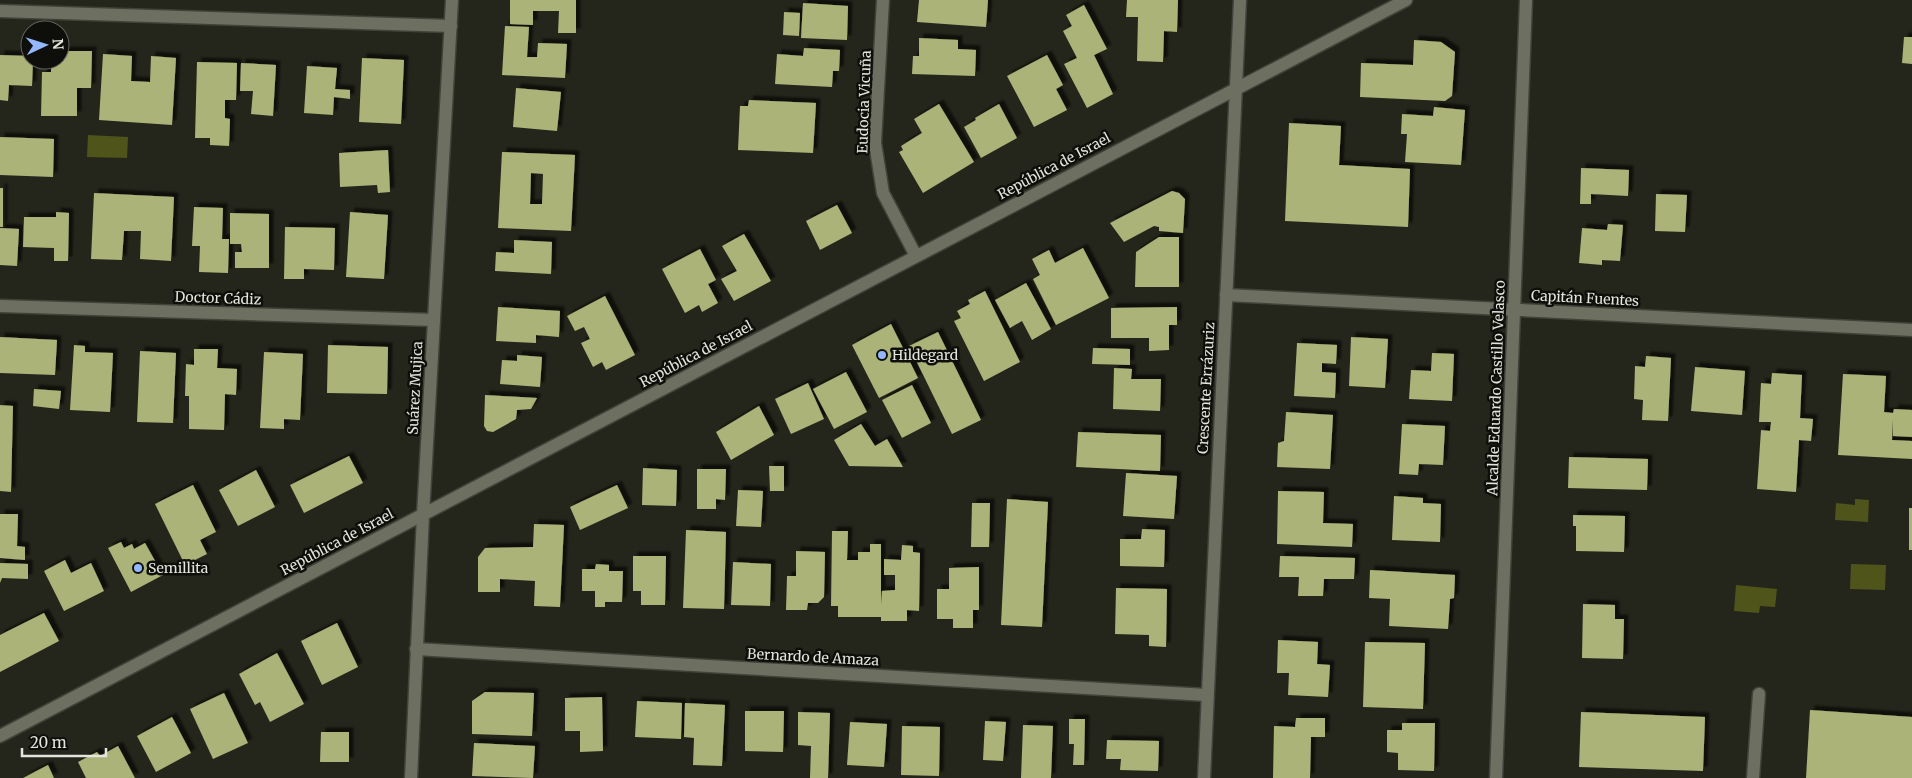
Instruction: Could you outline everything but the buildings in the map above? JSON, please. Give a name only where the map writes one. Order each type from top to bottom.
[{"type":"street","name":"Suárez Mujica","points":[[411,778],[423,515],[452,0]]},
{"type":"street","name":"Eudocia Vicuña","points":[[883,0],[876,151],[883,193],[916,256]]},
{"type":"street","name":"Crescente Errázuriz","points":[[1204,778],[1240,0]]},
{"type":"street","name":"República de Israel","points":[[0,736],[1406,0]]},
{"type":"street","name":"Alcalde Eduardo Castillo Velasco","points":[[1496,778],[1526,0]]},
{"type":"street","points":[[0,11],[451,26]]},
{"type":"street","name":"Capitán Fuentes","points":[[1226,295],[1912,330]]},
{"type":"street","name":"Doctor Cádiz","points":[[0,306],[434,320]]},
{"type":"street","name":"Bernardo de Amaza","points":[[416,649],[1207,695]]},
{"type":"street","points":[[1753,778],[1758,694]]},
{"type":"shaded area","points":[[88,135],[128,137],[127,158],[87,157]]},
{"type":"shaded area","points":[[1855,499],[1869,500],[1868,522],[1835,520],[1836,503],[1855,505]]},
{"type":"shaded area","points":[[1851,564],[1886,565],[1885,590],[1850,589]]},
{"type":"shaded area","points":[[1736,585],[1777,589],[1775,607],[1760,606],[1759,613],[1734,611]]},
{"type":"place","name":"Hildegard","points":[[882,355]]},
{"type":"place","name":"Semillita","points":[[138,568]]}]
